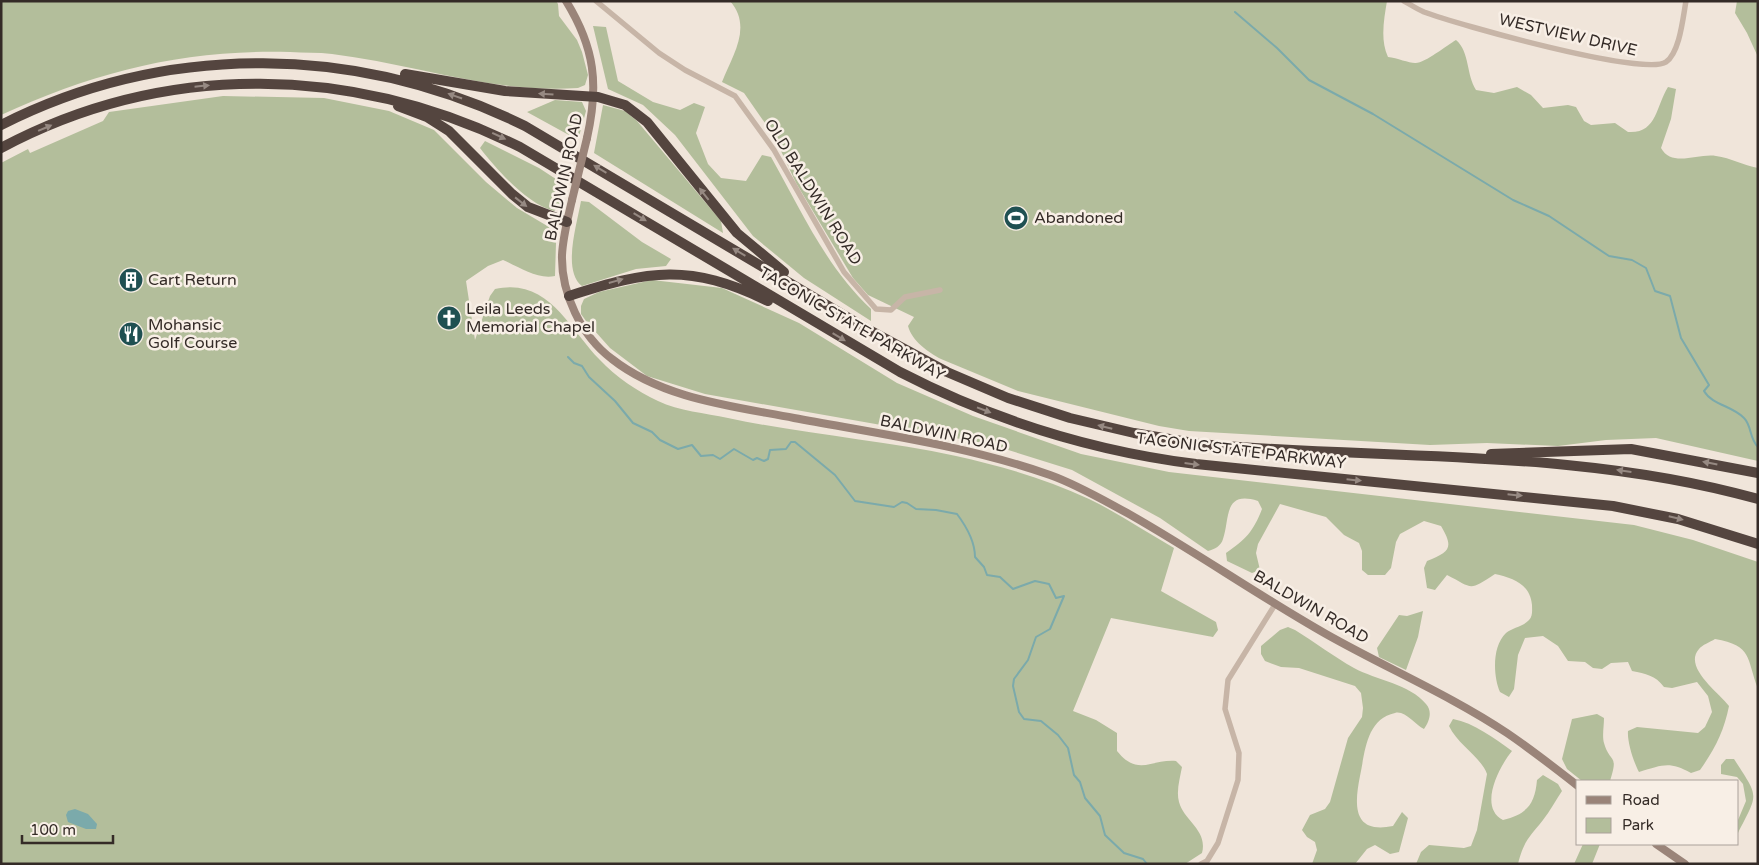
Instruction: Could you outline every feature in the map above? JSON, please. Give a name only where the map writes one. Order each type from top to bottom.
[{"type":"highway","name":"TACONIC STATE PARKWAY","points":[[1,125],[72,95],[150,73],[224,63],[268,62],[312,64],[357,70],[408,81],[464,99],[505,116],[564,147],[907,352],[966,381],[1028,405],[1099,425],[1199,444],[1612,469],[1684,481],[1758,499]]},
{"type":"highway","points":[[312,64],[379,69],[499,90],[594,96],[621,103],[643,117],[740,237],[831,307]]},
{"type":"highway","name":"TACONIC STATE PARKWAY","points":[[1,148],[48,126],[90,110],[176,90],[264,83],[309,85],[353,90],[396,99],[438,112],[520,146],[900,372],[960,401],[1043,432],[1109,450],[1196,464],[1613,506],[1678,519],[1758,544]]},
{"type":"highway","points":[[353,90],[416,112],[436,122],[456,138],[520,201],[543,214],[567,222]]},
{"type":"highway","points":[[569,296],[635,276],[662,274],[693,276],[745,290],[824,327]]},
{"type":"highway","points":[[1420,457],[1625,448],[1758,473]]},
{"type":"street","name":"BALDWIN ROAD","points":[[566,1],[580,26],[588,50],[594,78],[594,96],[587,138],[567,222],[562,258],[569,296],[582,324],[603,351],[630,372],[664,388],[726,405],[981,453],[1051,476],[1083,489],[1152,527],[1326,634],[1499,728],[1576,785]]},
{"type":"street","name":"OLD BALDWIN ROAD","points":[[596,1],[659,53],[685,70],[734,96],[774,150],[844,272],[876,309],[891,310],[905,297],[940,290]]},
{"type":"street","name":"WESTVIEW DRIVE","points":[[1404,1],[1423,12],[1476,28],[1566,51],[1650,66],[1667,61],[1673,53],[1681,32],[1686,1]]},
{"type":"street","points":[[1201,864],[1207,861],[1218,843],[1238,780],[1239,753],[1225,709],[1228,680],[1276,603]]},
{"type":"street","points":[[1657,845],[1680,862]]},
{"type":"green space","points":[[1,1],[556,1],[559,16],[577,40],[588,75],[585,85],[578,88],[547,89],[485,83],[327,53],[252,52],[214,54],[142,66],[107,75],[72,86],[1,115]]},
{"type":"green space","points":[[730,1],[1387,1],[1383,37],[1388,57],[1419,63],[1456,40],[1464,51],[1476,90],[1494,93],[1517,87],[1531,95],[1543,108],[1568,105],[1576,107],[1584,121],[1591,125],[1615,123],[1628,132],[1638,131],[1650,124],[1668,87],[1676,89],[1671,119],[1661,148],[1666,154],[1678,159],[1716,156],[1758,168],[1758,461],[1656,438],[1606,440],[1558,446],[1487,443],[1430,445],[1189,431],[1159,426],[1018,391],[941,359],[913,337],[908,326],[914,317],[868,295],[853,278],[796,183],[774,136],[744,93],[722,82],[735,52],[740,31],[737,11]]},
{"type":"green space","points":[[1737,1],[1758,1],[1758,57],[1735,13]]},
{"type":"green space","points":[[593,26],[606,27],[618,81],[653,102],[680,110],[694,103],[705,107],[696,133],[708,164],[721,178],[746,181],[762,155],[771,157],[827,256],[855,293],[871,309],[871,321],[804,278],[753,236],[675,135],[643,105],[608,89]]},
{"type":"green space","name":"Mohansic Golf Course","points":[[223,96],[324,98],[389,111],[434,130],[486,182],[517,208],[549,227],[556,243],[555,276],[535,275],[503,260],[488,266],[466,281],[475,340],[490,296],[495,289],[513,287],[529,290],[543,297],[555,308],[588,347],[613,372],[627,383],[658,401],[692,411],[756,424],[927,450],[1007,469],[1057,485],[1089,499],[1174,548],[1161,591],[1216,622],[1218,630],[1213,637],[1111,618],[1073,711],[1096,720],[1117,733],[1117,751],[1132,763],[1145,765],[1176,761],[1182,767],[1178,798],[1182,809],[1202,838],[1202,853],[1185,864],[1,864],[1,163],[28,149],[30,153],[103,121],[109,112]]},
{"type":"green space","points":[[555,100],[582,102],[586,111],[578,140],[527,112]]},
{"type":"green space","points":[[603,105],[625,111],[637,121],[721,221],[723,233],[594,153]]},
{"type":"green space","points":[[485,141],[539,168],[565,185],[559,207],[554,211],[523,194],[480,148]]},
{"type":"green space","points":[[581,201],[589,202],[642,242],[671,259],[666,266],[636,269],[582,286],[576,279],[572,259],[574,234]]},
{"type":"green space","points":[[652,280],[722,288],[799,323],[897,383],[973,416],[1081,454],[1169,472],[1634,525],[1693,540],[1758,562],[1758,689],[1749,661],[1742,649],[1736,645],[1715,639],[1702,646],[1695,656],[1695,664],[1710,687],[1729,706],[1722,732],[1700,770],[1691,773],[1666,765],[1639,772],[1631,752],[1628,731],[1637,727],[1698,733],[1705,727],[1712,712],[1708,696],[1697,682],[1672,688],[1664,687],[1654,677],[1632,671],[1628,662],[1611,663],[1602,669],[1593,668],[1585,662],[1568,661],[1558,646],[1543,636],[1525,638],[1518,655],[1514,689],[1509,697],[1500,692],[1495,670],[1498,645],[1506,633],[1524,624],[1530,618],[1532,615],[1531,598],[1520,583],[1495,574],[1475,586],[1466,585],[1447,575],[1435,590],[1427,588],[1424,568],[1427,561],[1441,555],[1448,548],[1448,539],[1441,526],[1424,521],[1400,534],[1396,542],[1391,568],[1385,575],[1368,575],[1362,570],[1362,551],[1359,543],[1344,535],[1326,517],[1280,504],[1258,544],[1256,553],[1260,570],[1252,573],[1227,561],[1226,553],[1244,539],[1252,529],[1262,509],[1258,501],[1239,499],[1233,503],[1221,544],[1208,551],[1160,518],[1072,470],[989,444],[705,394],[647,376],[610,348],[581,314],[581,306],[584,299],[599,292]]},
{"type":"green space","points":[[1423,611],[1418,637],[1406,670],[1379,657],[1377,648],[1399,615],[1407,616]]},
{"type":"green space","points":[[1288,627],[1354,668],[1411,692],[1419,697],[1428,707],[1430,717],[1424,729],[1399,713],[1385,716],[1378,722],[1368,738],[1358,787],[1357,807],[1363,822],[1370,826],[1393,826],[1402,812],[1408,818],[1399,852],[1390,854],[1375,845],[1367,849],[1355,864],[1312,864],[1317,850],[1315,842],[1307,837],[1302,830],[1310,815],[1325,809],[1330,802],[1348,738],[1362,717],[1363,708],[1361,693],[1355,686],[1299,668],[1281,667],[1265,661],[1261,654],[1261,646],[1280,630]]},
{"type":"green space","points":[[1597,714],[1604,718],[1603,740],[1606,750],[1614,762],[1610,780],[1581,780],[1567,769],[1562,759],[1572,719]]},
{"type":"green space","points":[[1453,719],[1476,727],[1512,751],[1497,776],[1491,797],[1492,806],[1496,814],[1503,820],[1518,815],[1528,807],[1534,796],[1537,780],[1543,775],[1558,784],[1562,791],[1546,817],[1528,840],[1522,850],[1518,864],[1416,864],[1421,852],[1429,845],[1464,848],[1471,846],[1477,830],[1487,774],[1480,762],[1453,733],[1449,726]]},
{"type":"green space","points":[[1726,759],[1734,759],[1752,789],[1753,802],[1739,831],[1739,818],[1746,801],[1743,784],[1737,777],[1721,774],[1721,765]]},
{"type":"green space","points":[[1583,845],[1600,845],[1592,864],[1574,864]]},
{"type":"water","points":[[75,809],[88,814],[97,824],[96,829],[86,829],[68,822],[66,815],[68,811]]},
{"type":"waterway","points":[[1235,12],[1277,48],[1309,80],[1373,114],[1513,200],[1549,216],[1609,256],[1632,260],[1646,268],[1655,291],[1670,296],[1681,338],[1709,385],[1704,391],[1717,403],[1734,411],[1747,421],[1753,440],[1758,447]]},
{"type":"waterway","points":[[568,357],[574,363],[582,366],[589,377],[615,401],[633,423],[652,432],[660,440],[678,449],[692,445],[701,456],[713,455],[720,459],[734,449],[753,460],[757,458],[764,461],[768,459],[770,450],[786,449],[791,442],[795,442],[835,475],[855,501],[894,507],[902,502],[916,509],[957,514],[969,534],[975,557],[984,567],[987,575],[1000,577],[1013,589],[1035,581],[1049,584],[1056,598],[1064,596],[1050,629],[1036,637],[1028,660],[1014,679],[1013,686],[1019,712],[1024,719],[1041,721],[1058,735],[1068,748],[1074,775],[1080,782],[1085,798],[1100,816],[1105,835],[1124,853],[1143,859],[1147,864]]},
{"type":"place","name":"Abandoned","points":[[1016,218]]},
{"type":"place","name":"Cart Return","points":[[131,280]]},
{"type":"place","name":"Leila Leeds Memorial Chapel","points":[[449,318]]},
{"type":"place","name":"Mohansic Golf Course","points":[[131,334]]}]
